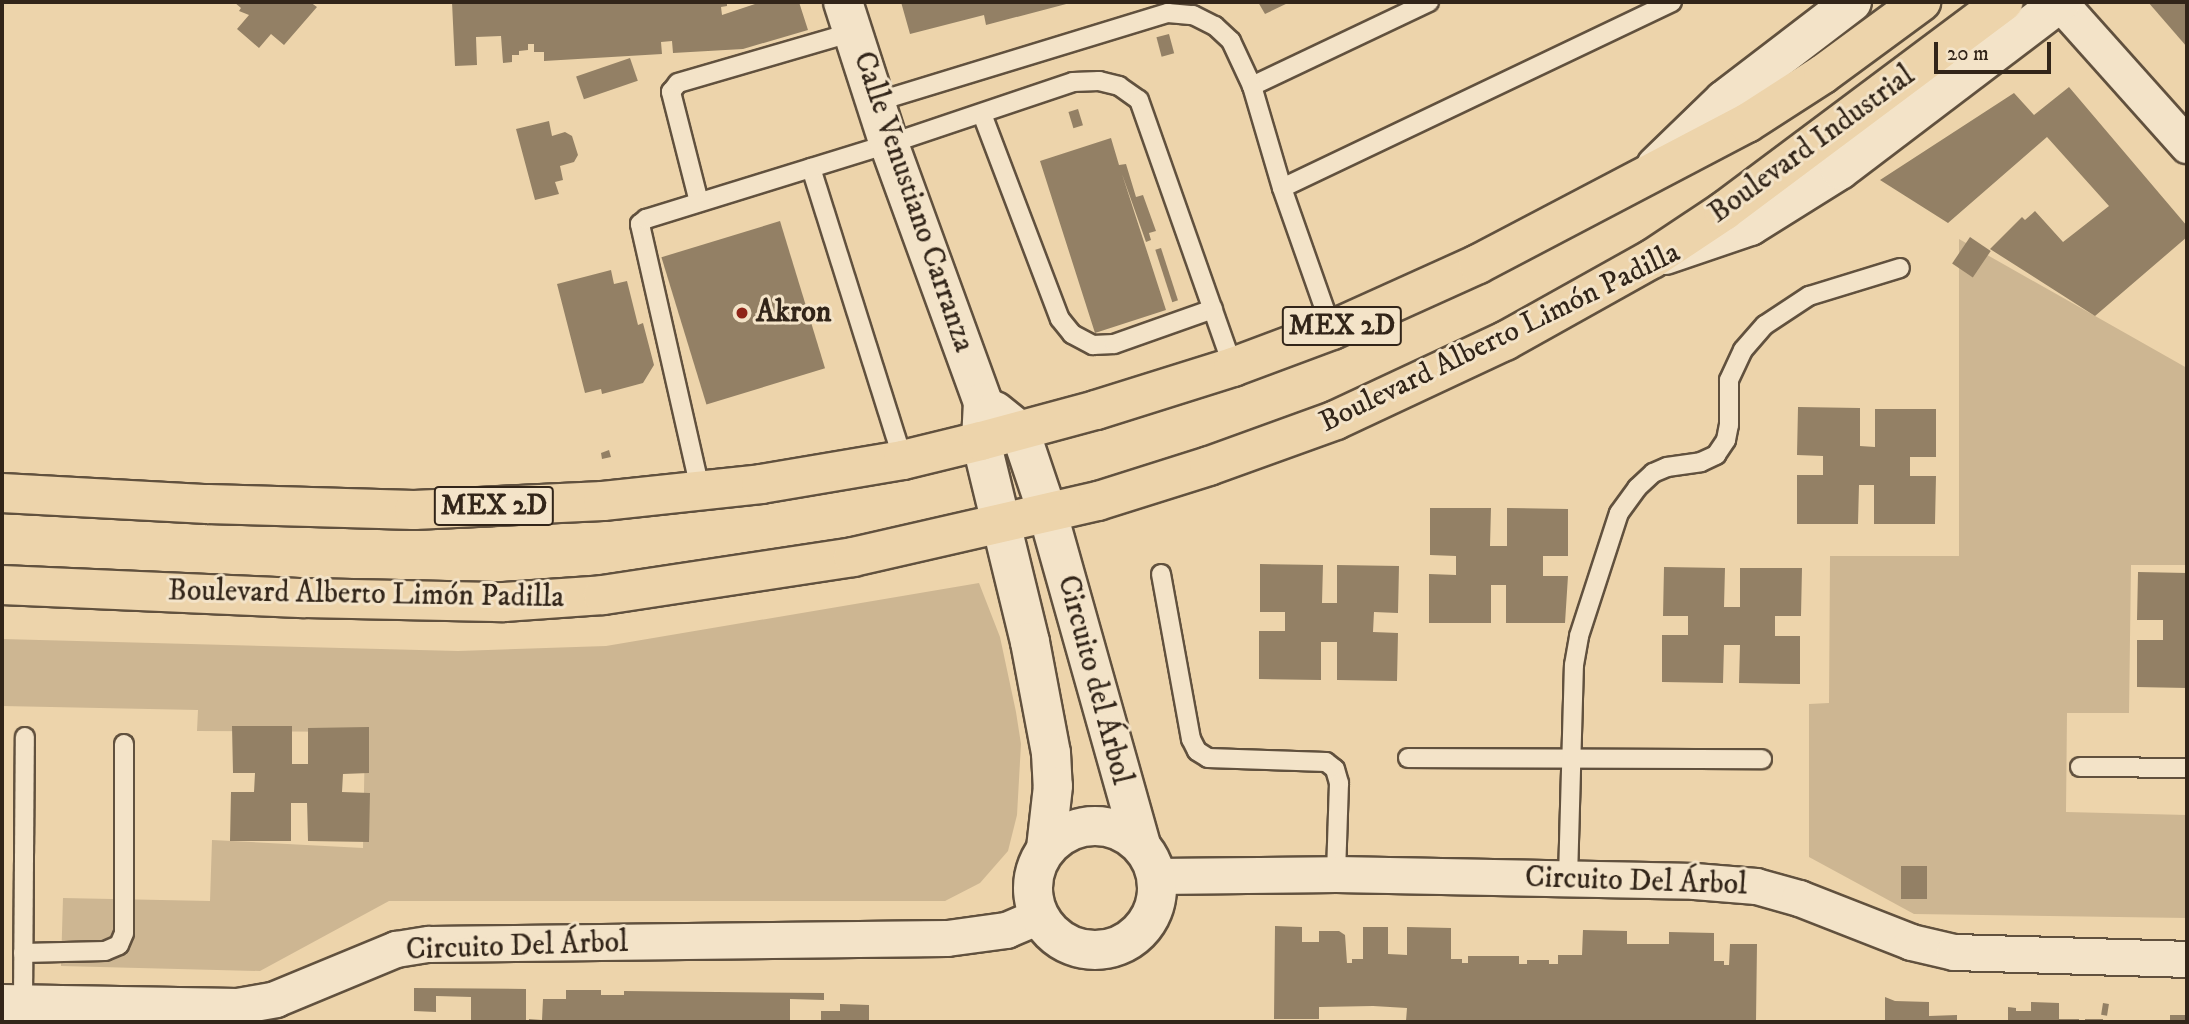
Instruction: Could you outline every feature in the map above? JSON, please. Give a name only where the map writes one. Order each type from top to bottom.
[{"type":"highway","name":"Boulevard Industrial","points":[[1646,176],[1747,123],[1823,74],[1921,2]]},
{"type":"highway","name":"Boulevard Industrial","points":[[1652,259],[1776,171],[2003,2]]},
{"type":"highway","name":"MEX 2D","points":[[2,493],[208,504],[414,510],[701,493],[903,460],[1166,390],[1332,330],[1478,264],[1646,176]]},
{"type":"highway","name":"Boulevard Alberto Limón Padilla","points":[[2,585],[305,598],[504,602],[603,595],[731,578],[853,557],[1048,514],[1209,466],[1336,420],[1505,341],[1652,259]]},
{"type":"street","points":[[1646,176],[1724,100],[1852,2]]},
{"type":"street","points":[[2061,2],[2187,145]]},
{"type":"street","name":"Boulevard Alberto Limón Padilla","points":[[1652,259],[1721,238],[1749,226],[1840,170],[2061,2]]},
{"type":"street","name":"Calle Venustiano Carranza","points":[[849,17],[889,144],[982,402],[981,441],[1003,525]]},
{"type":"street","points":[[982,402],[1020,431],[1048,514]]},
{"type":"street","name":"Circuito del Árbol","points":[[1048,514],[1149,860]]},
{"type":"street","name":"Circuito del Árbol","points":[[1003,525],[1030,642],[1051,753],[1053,786],[1046,848]]},
{"type":"street","points":[[1093,825],[1119,830],[1149,860],[1154,909],[1147,923],[1136,935],[1107,949],[1091,951],[1068,944],[1048,930],[1039,916],[1033,899],[1032,881],[1037,863],[1046,848],[1067,832],[1093,825]]},
{"type":"street","name":"Circuito Del Árbol","points":[[1149,860],[1336,874],[1694,881],[1756,886],[1799,898],[1911,942],[1954,952],[2187,959]]},
{"type":"street","name":"Circuito Del Árbol","points":[[13,1002],[237,1006],[275,999],[396,949],[429,944],[947,938],[1006,930],[1039,916]]},
{"type":"lane","points":[[1252,86],[1429,2]]},
{"type":"lane","points":[[1282,188],[1672,2]]},
{"type":"lane","points":[[876,102],[1168,13],[1193,16],[1215,26],[1231,41],[1252,86],[1282,188],[1332,330]]},
{"type":"lane","points":[[699,202],[671,92],[678,83],[849,17]]},
{"type":"lane","points":[[701,493],[640,234],[640,224],[646,219],[889,144],[1073,82],[1099,81],[1119,86],[1139,100],[1233,367]]},
{"type":"lane","points":[[982,114],[1060,319],[1072,334],[1093,345],[1114,344],[1213,309]]},
{"type":"lane","points":[[810,168],[903,460]]},
{"type":"lane","points":[[1568,878],[1571,701],[1579,636],[1619,513],[1637,488],[1653,473],[1667,467],[1701,462],[1716,455],[1726,440],[1729,380],[1744,351],[1765,325],[1809,296],[1900,268]]},
{"type":"lane","points":[[1161,574],[1191,738],[1197,751],[1208,758],[1326,762],[1335,769],[1339,782],[1336,874]]},
{"type":"lane","points":[[13,1002],[23,953],[25,737]]},
{"type":"lane","points":[[23,953],[105,951],[119,946],[124,933],[124,744]]},
{"type":"lane","points":[[1408,758],[1762,759]]},
{"type":"lane","points":[[2080,767],[2187,768]]},
{"type":"shaded area","points":[[1959,239],[2187,368],[2187,565],[2131,565],[2129,713],[2067,713],[2066,812],[2187,815],[2187,918],[1914,914],[1809,857],[1809,704],[1829,703],[1830,556],[1959,556]]},
{"type":"shaded area","points":[[979,583],[1000,637],[1016,712],[1021,744],[1017,815],[1008,851],[980,883],[945,901],[389,901],[260,971],[61,966],[63,898],[210,901],[212,840],[363,848],[365,732],[197,731],[198,710],[2,706],[2,639],[458,651],[606,646]]},
{"type":"building","points":[[234,2],[310,2],[317,7],[284,45],[271,34],[259,48],[237,29],[249,15],[239,11],[241,8]]},
{"type":"building","points":[[452,2],[727,2],[727,6],[721,7],[722,15],[761,2],[799,2],[808,30],[743,49],[673,53],[672,41],[661,42],[662,54],[544,61],[544,52],[534,52],[534,44],[528,44],[528,50],[512,55],[512,62],[503,63],[501,36],[476,37],[477,65],[455,66]]},
{"type":"building","points":[[901,2],[1070,3],[986,25],[984,15],[910,34]]},
{"type":"building","points":[[1258,2],[1290,2],[1265,14]]},
{"type":"building","points":[[2148,2],[2187,2],[2187,47]]},
{"type":"building","points":[[1169,34],[1174,53],[1162,57],[1156,37]]},
{"type":"building","points":[[630,58],[638,81],[584,99],[576,77]]},
{"type":"building","points":[[2069,87],[2187,226],[2187,237],[2095,316],[1990,249],[2022,217],[2025,220],[2035,211],[2063,242],[2109,206],[2047,137],[1948,223],[1880,180],[2014,93],[2034,115]]},
{"type":"building","points":[[1078,109],[1083,125],[1073,128],[1068,112]]},
{"type":"building","points":[[549,121],[552,136],[565,132],[572,136],[578,155],[574,162],[560,166],[563,180],[555,182],[559,194],[535,200],[516,129]]},
{"type":"building","points":[[1111,138],[1119,165],[1126,164],[1136,197],[1143,195],[1156,231],[1149,233],[1151,240],[1146,242],[1122,174],[1166,310],[1095,333],[1040,161]]},
{"type":"building","name":"Akron","points":[[780,221],[825,368],[706,405],[661,257]]},
{"type":"building","points":[[1970,237],[1991,251],[1973,278],[1952,264]]},
{"type":"building","points":[[1161,248],[1178,300],[1172,302],[1155,250]]},
{"type":"building","points":[[611,270],[614,284],[627,281],[638,325],[643,323],[654,365],[643,383],[602,394],[601,389],[585,393],[557,284]]},
{"type":"building","points":[[1798,407],[1860,408],[1860,446],[1875,447],[1875,409],[1936,409],[1936,457],[1910,457],[1910,476],[1936,476],[1935,524],[1874,524],[1874,485],[1859,485],[1858,524],[1797,524],[1797,475],[1823,475],[1823,456],[1797,455]]},
{"type":"building","points":[[609,450],[611,457],[602,459],[601,453]]},
{"type":"building","points":[[1430,508],[1491,508],[1490,546],[1507,546],[1507,508],[1568,509],[1568,556],[1543,556],[1543,576],[1568,576],[1565,623],[1506,623],[1506,585],[1491,585],[1491,623],[1429,623],[1429,574],[1456,575],[1456,556],[1430,555]]},
{"type":"building","points":[[1260,564],[1323,565],[1322,603],[1337,603],[1337,565],[1399,566],[1398,613],[1374,612],[1373,632],[1398,633],[1397,681],[1337,680],[1337,642],[1321,642],[1321,680],[1259,679],[1259,631],[1285,631],[1285,612],[1260,612]]},
{"type":"building","points":[[1664,567],[1725,568],[1724,607],[1740,607],[1740,568],[1802,568],[1801,616],[1775,616],[1775,636],[1800,636],[1800,684],[1739,683],[1740,645],[1724,645],[1723,683],[1662,682],[1662,635],[1688,635],[1688,616],[1663,616]]},
{"type":"building","points":[[2138,572],[2187,573],[2187,688],[2137,687],[2137,640],[2163,640],[2163,620],[2137,620]]},
{"type":"building","points":[[232,726],[292,726],[292,764],[308,764],[308,728],[369,727],[369,773],[343,774],[342,792],[370,793],[369,842],[308,841],[307,803],[291,803],[291,841],[230,841],[231,792],[254,792],[255,773],[233,773]]},
{"type":"building","points":[[1901,866],[1927,866],[1927,899],[1901,899]]},
{"type":"building","points":[[1275,926],[1302,927],[1302,942],[1319,942],[1319,931],[1339,931],[1345,935],[1347,963],[1352,963],[1352,959],[1363,959],[1363,927],[1388,927],[1388,954],[1407,955],[1407,927],[1451,928],[1451,959],[1462,959],[1462,963],[1468,963],[1468,956],[1519,956],[1519,964],[1527,964],[1527,960],[1549,960],[1549,964],[1558,964],[1558,955],[1582,955],[1583,930],[1627,931],[1627,944],[1669,944],[1669,932],[1714,933],[1714,961],[1724,961],[1724,965],[1729,965],[1730,944],[1757,944],[1756,1022],[1425,1022],[1406,1021],[1407,1008],[1373,1006],[1319,1007],[1319,1019],[1274,1019]]},
{"type":"building","points":[[414,988],[526,989],[526,1022],[471,1022],[471,997],[436,996],[436,1012],[414,1011]]},
{"type":"building","points":[[566,990],[601,990],[601,995],[624,995],[624,991],[824,993],[824,1000],[790,999],[790,1022],[529,1022],[529,1019],[542,1020],[543,999],[566,999]]},
{"type":"building","points":[[1885,997],[1895,1001],[1929,1002],[1929,1016],[1957,1015],[1957,1022],[1885,1022]]},
{"type":"building","points":[[2031,1002],[2059,1003],[2059,1019],[2079,1019],[2079,1022],[2008,1022],[2008,1007],[2016,1008],[2016,1011],[2031,1011]]},
{"type":"building","points":[[2103,1003],[2109,1004],[2107,1016],[2101,1015]]},
{"type":"building","points":[[840,1004],[869,1005],[869,1022],[821,1022],[821,1011],[840,1011]]},
{"type":"building","points":[[2170,1015],[2187,1015],[2187,1022],[2170,1022]]},
{"type":"building","points":[[2085,1019],[2103,1019],[2103,1022],[2085,1022]]},
{"type":"place","name":"Akron","points":[[742,313]]}]
